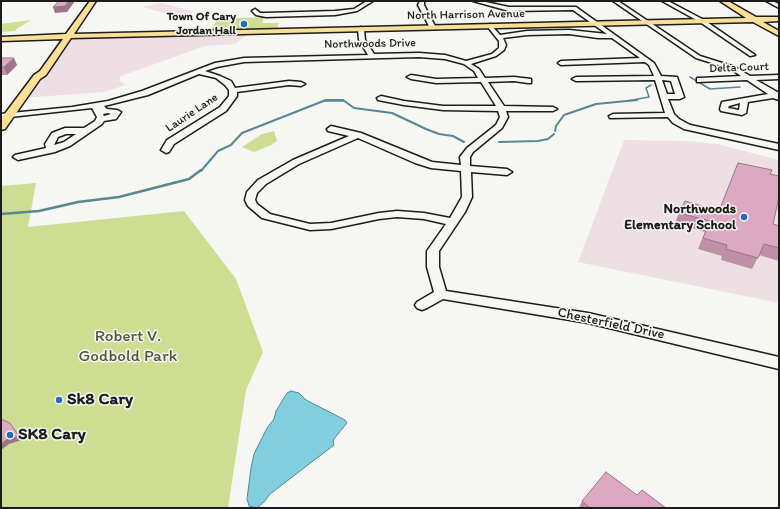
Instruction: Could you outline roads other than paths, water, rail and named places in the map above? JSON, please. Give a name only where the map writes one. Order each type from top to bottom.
[{"type":"main road","points":[[1,127],[5,116],[37,77],[43,73],[86,1]]},
{"type":"main road","points":[[64,37],[93,1]]},
{"type":"main road","points":[[723,1],[779,34]]},
{"type":"main road","name":"North Harrison Avenue","points":[[1,38],[779,19]]},
{"type":"street","points":[[255,11],[258,14],[266,15],[335,13],[355,10],[370,1]]},
{"type":"street","points":[[422,1],[421,5],[433,28]]},
{"type":"street","points":[[475,1],[513,9],[574,8],[647,60],[654,67],[670,115],[679,122],[692,128],[779,147]]},
{"type":"street","points":[[474,8],[475,6],[501,1]]},
{"type":"street","points":[[615,1],[644,22],[699,57],[731,67],[776,95]]},
{"type":"street","points":[[664,1],[702,21],[752,55]]},
{"type":"street","points":[[768,1],[779,6]]},
{"type":"street","points":[[466,63],[489,57],[500,51],[504,45],[490,26]]},
{"type":"street","points":[[361,29],[362,40],[370,51],[371,56]]},
{"type":"street","points":[[499,37],[527,33],[569,32],[598,36],[614,36]]},
{"type":"street","name":"Northwoods Drive","points":[[5,116],[63,110],[100,112],[220,64],[249,59],[429,55],[445,57],[466,63],[474,68],[501,108]]},
{"type":"street","points":[[561,63],[647,60]]},
{"type":"street","name":"Laurie Lane","points":[[166,150],[170,142],[223,109],[233,96],[233,90],[228,83],[222,79],[199,72]]},
{"type":"street","points":[[411,77],[436,81],[528,80]]},
{"type":"street","name":"Delta Court","points":[[700,80],[779,78]]},
{"type":"street","points":[[576,79],[674,79],[680,97],[664,96]]},
{"type":"street","points":[[233,90],[289,83],[301,84]]},
{"type":"street","points":[[745,100],[776,95]]},
{"type":"street","points":[[381,98],[427,106],[553,109]]},
{"type":"street","points":[[422,305],[441,294],[433,267],[433,251],[460,212],[467,197],[465,168],[467,153],[502,124],[504,117],[501,108]]},
{"type":"street","points":[[18,157],[52,150],[67,144],[86,131],[100,112]]},
{"type":"street","points":[[613,116],[670,115]]},
{"type":"street","points":[[332,129],[358,135],[426,163],[443,167],[507,172]]},
{"type":"street","points":[[52,150],[49,144],[55,135],[65,131],[86,131]]},
{"type":"street","points":[[358,135],[300,160],[266,179],[252,192],[250,200],[252,206],[266,216],[310,227],[331,226],[379,216],[397,214],[424,216],[452,222]]},
{"type":"street","name":"Chesterfield Drive","points":[[441,294],[588,318],[779,363]]},
{"type":"water","points":[[291,391],[299,393],[306,400],[345,420],[347,423],[333,440],[334,445],[270,494],[257,508],[249,506],[247,499],[254,454],[267,428],[274,419],[276,411],[287,393]]},
{"type":"waterway","points":[[690,77],[710,89],[740,87]]},
{"type":"waterway","points":[[627,101],[649,97],[646,88],[651,85]]},
{"type":"waterway","points":[[323,101],[343,100],[354,108],[392,113],[426,129],[439,134],[453,136],[464,142]]},
{"type":"waterway","points":[[627,101],[637,100]]},
{"type":"waterway","points":[[201,171],[218,151],[231,145],[242,133],[323,101]]},
{"type":"waterway","points":[[323,101],[344,101]]},
{"type":"waterway","points":[[555,131],[556,126],[564,115],[596,104],[627,101]]},
{"type":"waterway","points":[[499,142],[538,141],[548,139],[554,134]]},
{"type":"waterway","points":[[1,214],[39,211],[78,202],[119,197],[189,179],[201,170]]},
{"type":"place","name":"Town Of Cary Jordan Hall","points":[[244,24]]},
{"type":"place","name":"Northwoods Elementary School","points":[[744,217]]},
{"type":"place","name":"Sk8 Cary","points":[[59,400]]},
{"type":"place","name":"SK8 Cary","points":[[10,435]]},
{"type":"park label","name":"Robert V. Godbold Park","points":[[128,347]]}]
